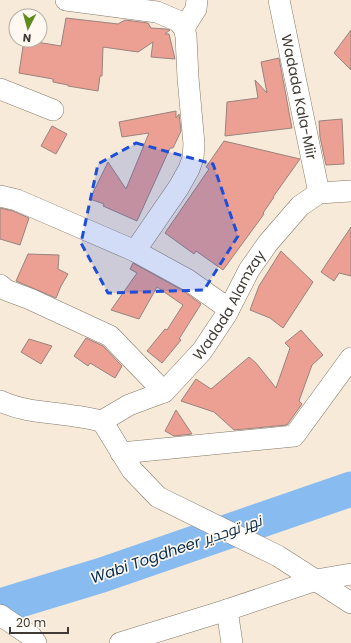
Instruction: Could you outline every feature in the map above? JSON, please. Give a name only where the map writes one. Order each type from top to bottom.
[{"type":"street","points":[[66,0],[157,12],[178,21],[184,28],[186,36],[194,144],[193,158],[179,187],[135,251]]},
{"type":"street","points":[[184,28],[196,9],[197,0]]},
{"type":"street","name":"Wadada Kala-Miir","points":[[279,0],[319,193]]},
{"type":"street","points":[[0,89],[54,110]]},
{"type":"street","points":[[319,193],[351,191]]},
{"type":"street","name":"Wadada Alamzay","points":[[102,421],[129,405],[164,392],[202,351],[226,315],[249,270],[268,243],[300,206],[319,193]]},
{"type":"street","points":[[0,196],[17,200],[135,251],[188,280],[229,308]]},
{"type":"street","points":[[0,285],[6,290],[30,299],[110,336],[164,392]]},
{"type":"street","points":[[121,453],[294,436],[351,358]]},
{"type":"street","points":[[0,401],[9,406],[102,421],[132,470],[158,497],[278,556],[351,603]]},
{"type":"street","points":[[120,643],[227,610],[316,580],[351,574]]},
{"type":"street","points":[[227,610],[232,643]]},
{"type":"street","points":[[0,615],[31,636],[36,643]]},
{"type":"highlighted area","points":[[136,143],[213,164],[238,236],[204,290],[108,293],[81,243],[98,164]]},
{"type":"building","points":[[66,18],[118,24],[125,20],[148,23],[151,28],[170,30],[165,34],[169,34],[175,59],[151,57],[153,42],[138,52],[103,47],[102,76],[100,76],[98,91],[68,86],[53,82],[53,79],[19,73],[23,48],[48,48],[48,44],[61,46]]},
{"type":"building","points":[[351,30],[351,70],[334,53]]},
{"type":"building","points":[[279,58],[292,128],[225,136],[227,102],[258,98],[255,80],[267,93],[261,62]]},
{"type":"building","points":[[176,111],[176,118],[179,114],[181,131],[173,148],[170,148],[137,221],[103,206],[104,204],[90,199],[108,162],[126,189],[149,133],[122,137],[119,122]]},
{"type":"building","points":[[342,119],[344,164],[326,165],[320,137],[319,121]]},
{"type":"building","points":[[52,126],[67,134],[56,154],[41,146]]},
{"type":"building","points":[[224,141],[300,159],[273,197],[263,213],[264,214],[223,270],[196,251],[194,254],[165,233],[209,169],[206,167]]},
{"type":"building","points":[[0,208],[13,211],[29,218],[20,245],[0,239]]},
{"type":"building","points":[[351,227],[351,276],[339,273],[334,281],[321,272]]},
{"type":"building","points":[[281,251],[313,282],[283,328],[270,318],[250,310],[259,286]]},
{"type":"building","points":[[28,254],[59,255],[58,269],[68,274],[56,298],[16,281]]},
{"type":"building","points":[[133,263],[182,290],[201,304],[179,339],[181,340],[162,363],[147,351],[165,329],[167,330],[183,305],[157,287],[139,319],[111,310],[137,273],[130,269]]},
{"type":"building","points":[[301,330],[323,355],[312,365],[299,401],[302,404],[287,425],[234,430],[214,412],[181,401],[196,379],[211,389],[249,357],[256,363],[276,388],[290,348],[285,343]]},
{"type":"building","points":[[86,338],[103,346],[122,366],[115,378],[90,363],[88,366],[74,356]]},
{"type":"building","points":[[29,339],[52,346],[41,364],[21,352]]},
{"type":"building","points":[[176,410],[192,434],[174,436],[165,431]]},
{"type":"waterway","name":"Wabi Togdheer نهر توجدير","points":[[0,606],[102,575],[351,489]]}]
